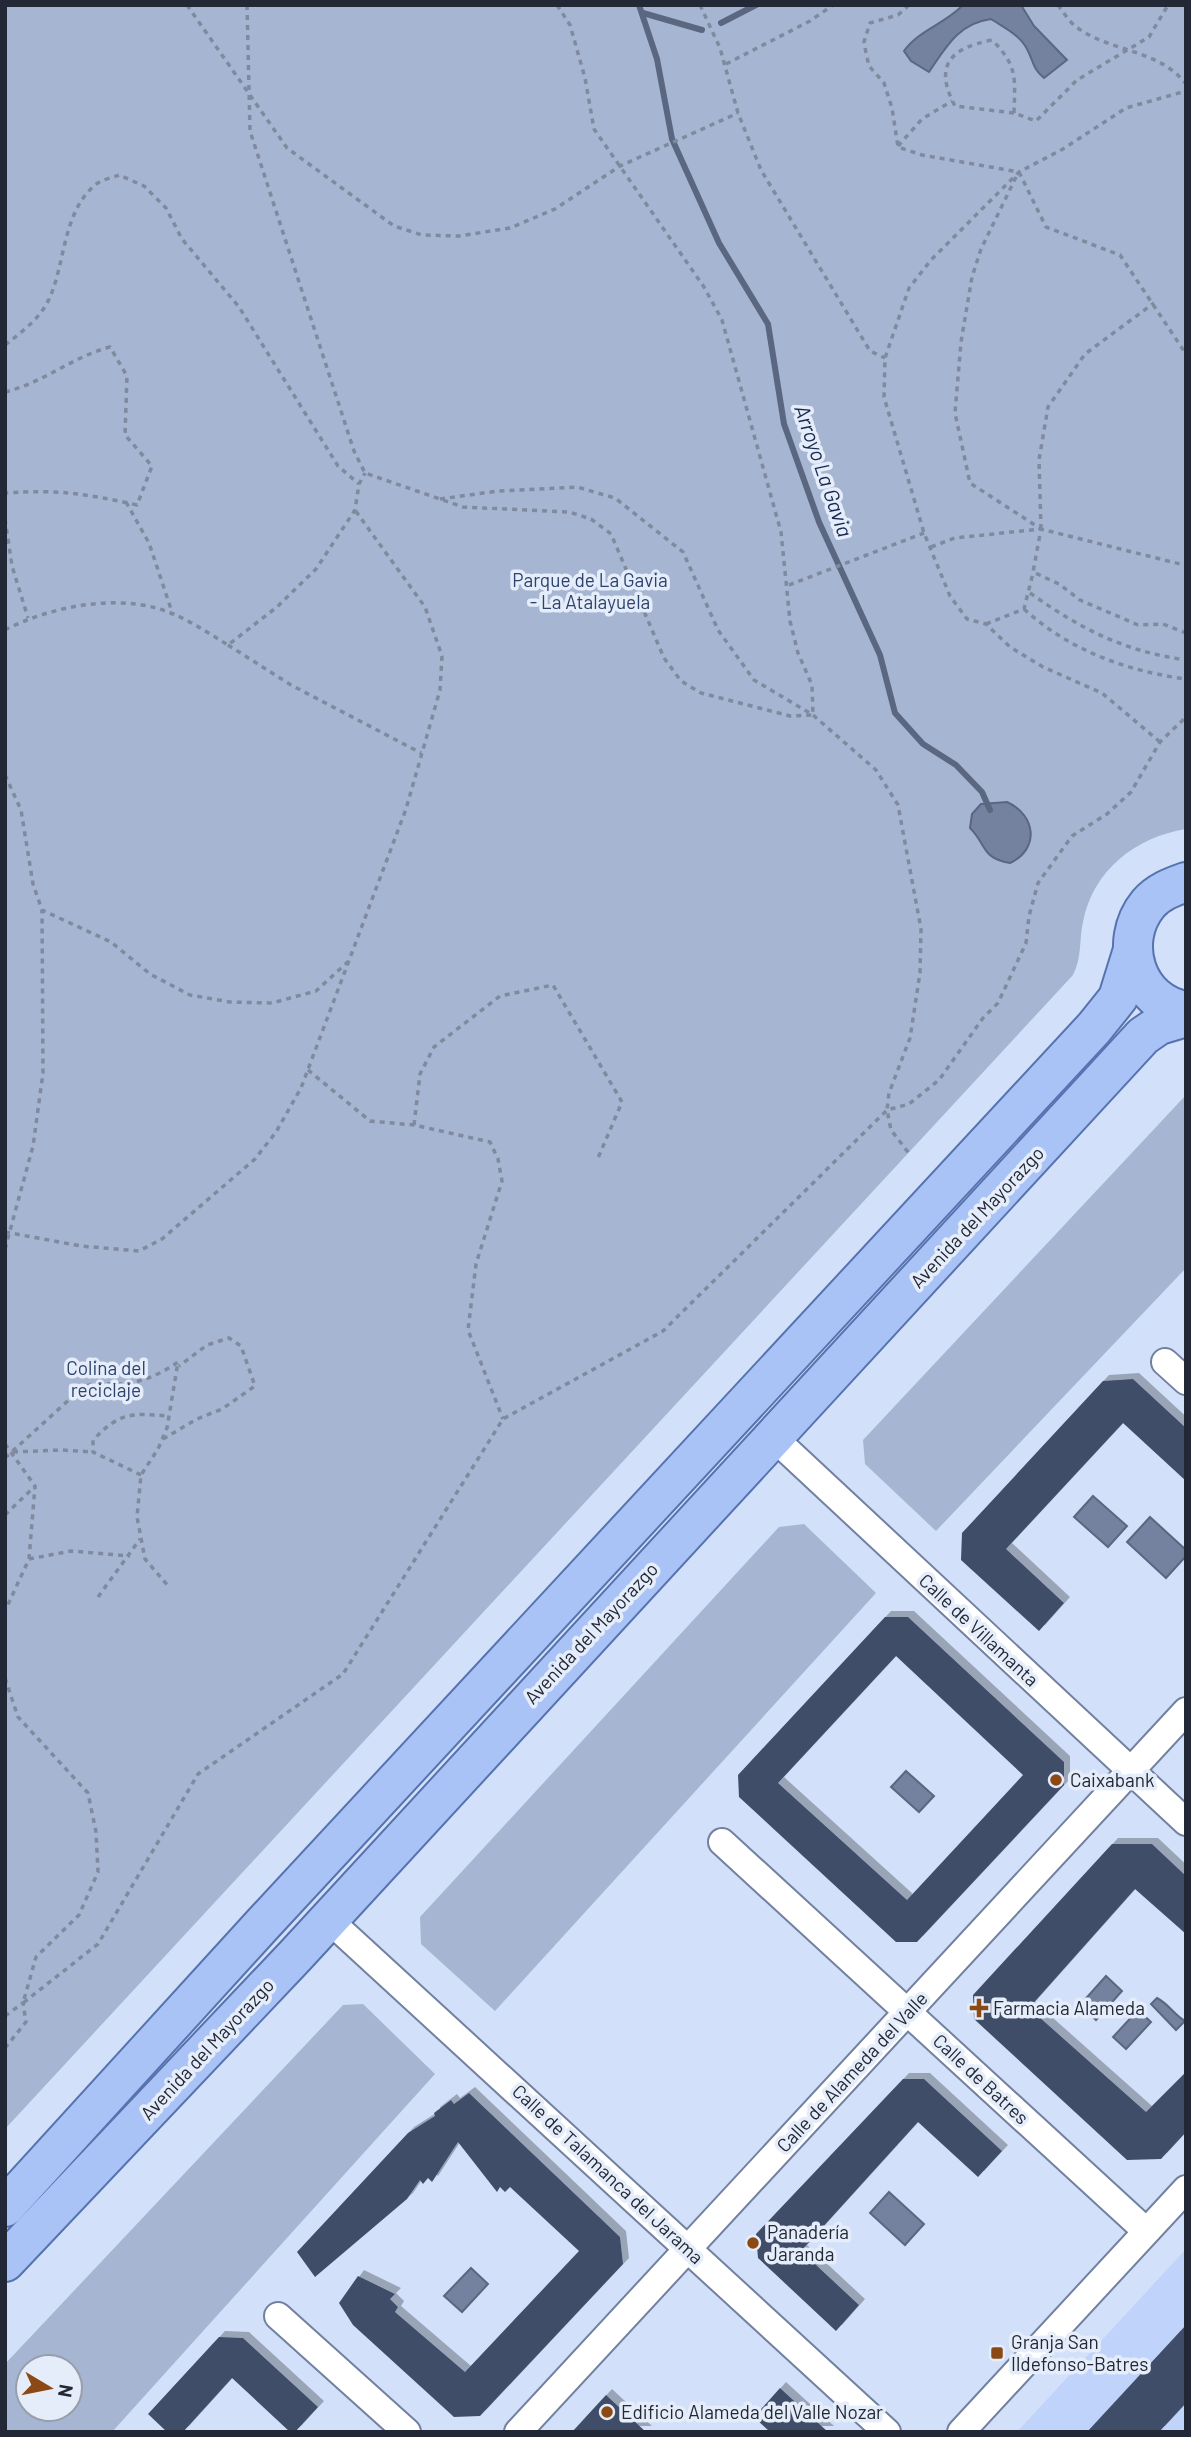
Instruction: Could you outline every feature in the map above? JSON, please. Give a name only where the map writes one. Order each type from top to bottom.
[{"type":"main road","points":[[5,2207],[262,1925],[1094,1028],[1118,998],[1132,953],[1137,920],[1149,902],[1167,889],[1186,882]]},
{"type":"main road","points":[[1132,953],[1142,983],[1156,999],[1186,1011]]},
{"type":"main road","name":"Avenida del Mayorazgo","points":[[5,2262],[328,1919],[1143,1036],[1158,1025],[1186,1017]]},
{"type":"street","points":[[1165,1362],[1186,1381]]},
{"type":"street","name":"Calle de Villamanta","points":[[773,1437],[1186,1822]]},
{"type":"street","name":"Calle de Alameda del Valle","points":[[517,2432],[1186,1711]]},
{"type":"street","name":"Calle de Batres","points":[[722,1842],[1146,2231]]},
{"type":"street","name":"Calle de Talamanca del Jarama","points":[[328,1919],[887,2432]]},
{"type":"street","points":[[961,2432],[1186,2189]]},
{"type":"street","points":[[278,2316],[407,2432]]},
{"type":"path","points":[[187,5],[250,96],[296,154],[394,226],[422,235],[459,236],[510,228],[555,209],[620,166],[704,131],[738,113]]},
{"type":"path","points":[[247,5],[250,131],[354,451],[365,473],[463,507],[569,512],[590,519],[611,534],[664,657],[681,681],[701,694],[790,716],[813,715]]},
{"type":"path","points":[[557,5],[570,25],[585,78],[594,129],[704,287],[722,320],[781,532],[789,585],[790,621],[798,653],[812,685],[813,715]]},
{"type":"path","points":[[700,5],[726,64],[738,113],[761,170],[870,351],[885,358]]},
{"type":"path","points":[[726,64],[810,21],[833,5]]},
{"type":"path","points":[[898,147],[892,108],[884,83],[869,66],[864,42],[870,23],[898,15],[909,5]]},
{"type":"path","points":[[1058,5],[1075,26],[1126,49],[1153,57],[1178,74],[1186,84]]},
{"type":"path","points":[[1014,113],[1015,76],[1009,57],[992,40],[965,45],[948,63],[945,88],[955,106],[1014,113],[1036,121],[1052,101],[1077,80],[1149,37],[1168,5]]},
{"type":"path","points":[[1160,742],[1102,693],[1044,667],[1010,647],[986,624],[967,619],[950,596],[924,533],[884,397],[885,358],[909,288],[930,260],[989,205],[1018,173],[1063,149],[1126,108],[1186,91]]},
{"type":"path","points":[[898,147],[922,119],[952,100]]},
{"type":"path","points":[[898,147],[922,155],[1018,173]]},
{"type":"path","points":[[1018,173],[1046,227],[1120,255],[1186,354]]},
{"type":"path","points":[[1018,173],[981,249],[972,277],[961,342],[955,413],[970,483],[1041,529],[1180,564],[1186,563]]},
{"type":"path","points":[[5,345],[31,325],[50,298],[66,237],[81,202],[94,184],[119,175],[144,186],[166,208],[182,239],[239,307],[338,466],[359,484]]},
{"type":"path","points":[[986,624],[1024,609],[1030,593],[1041,529],[1039,460],[1048,407],[1085,354],[1154,303]]},
{"type":"path","points":[[5,392],[31,386],[87,353],[110,347],[127,376],[125,435],[152,466],[137,505],[52,489],[5,493]]},
{"type":"path","points":[[1186,384],[1186,399]]},
{"type":"path","points":[[228,645],[277,607],[316,569],[355,510],[359,484],[365,473]]},
{"type":"path","points":[[438,499],[498,491],[577,487],[615,498],[683,552],[718,630],[754,680],[813,715],[876,770],[898,805],[921,929],[920,973],[910,1038],[889,1093],[886,1121],[911,1156]]},
{"type":"path","points":[[127,502],[149,542],[173,615]]},
{"type":"path","points":[[8,1232],[81,1247],[139,1251],[162,1239],[255,1158],[276,1132],[308,1069],[406,810],[440,690],[442,656],[425,607],[355,510]]},
{"type":"path","points":[[5,519],[12,566],[28,618]]},
{"type":"path","points":[[931,547],[955,538],[1041,529]]},
{"type":"path","points":[[789,585],[924,533]]},
{"type":"path","points":[[1033,572],[1059,584],[1080,600],[1138,625],[1163,624],[1186,634]]},
{"type":"path","points":[[1030,593],[1078,627],[1148,653],[1186,660]]},
{"type":"path","points":[[5,630],[28,618],[64,606],[155,608],[228,645],[291,685],[421,753]]},
{"type":"path","points":[[1024,609],[1044,627],[1091,655],[1186,679]]},
{"type":"path","points":[[5,2015],[98,1944],[198,1773],[343,1674],[503,1419],[663,1331],[887,1110],[909,1104],[939,1080],[983,1018],[998,1003],[1026,943],[1028,916],[1038,883],[1072,836],[1107,814],[1131,792],[1160,742],[1186,717]]},
{"type":"path","points":[[5,775],[21,810],[33,884],[43,910],[43,1073],[33,1146],[5,1249]]},
{"type":"path","points":[[43,910],[111,942],[150,974],[190,995],[230,1002],[272,1003],[316,991],[352,958]]},
{"type":"path","points":[[414,1125],[420,1074],[434,1047],[500,996],[553,985],[622,1102],[598,1158]]},
{"type":"path","points":[[308,1069],[370,1121],[414,1125],[490,1142],[498,1159],[502,1181],[476,1264],[468,1330],[503,1419]]},
{"type":"path","points":[[163,1439],[197,1419],[222,1409],[256,1386],[241,1346],[229,1338],[207,1345],[177,1367]]},
{"type":"path","points":[[5,1458],[83,1387],[90,1384],[125,1384],[164,1372],[178,1362],[163,1439],[141,1475],[137,1517],[145,1559],[169,1587]]},
{"type":"path","points":[[93,1452],[93,1440],[112,1420],[135,1413],[169,1416]]},
{"type":"path","points":[[5,1444],[35,1486],[29,1559],[5,1612]]},
{"type":"path","points":[[11,1453],[62,1450],[93,1452],[141,1475]]},
{"type":"path","points":[[5,1515],[35,1486]]},
{"type":"path","points":[[98,1597],[130,1556],[141,1537]]},
{"type":"path","points":[[29,1559],[71,1551],[130,1556]]},
{"type":"path","points":[[5,1678],[18,1717],[89,1793],[96,1832],[98,1872],[79,1915],[36,1958],[23,2003],[26,2022],[5,2048]]},
{"type":"shaded area","points":[[963,5],[1021,5],[1034,26],[1067,60],[1044,78],[1035,68],[1020,40],[991,19],[970,25],[962,31],[948,45],[929,72],[911,61],[904,51],[910,44]]},
{"type":"shaded area","points":[[1007,802],[1024,815],[1031,832],[1026,849],[1010,863],[989,854],[970,828],[972,814],[981,804]]},
{"type":"shaded area","points":[[1093,1496],[1127,1526],[1108,1547],[1074,1517]]},
{"type":"shaded area","points":[[1150,1517],[1186,1550],[1186,1556],[1166,1578],[1127,1542]]},
{"type":"shaded area","points":[[906,1771],[934,1796],[919,1812],[891,1787]]},
{"type":"shaded area","points":[[1106,1976],[1122,1991],[1096,2020],[1080,2005]]},
{"type":"shaded area","points":[[1157,1998],[1185,2021],[1176,2030],[1151,2004]]},
{"type":"shaded area","points":[[1138,2010],[1151,2022],[1126,2049],[1113,2037]]},
{"type":"shaded area","points":[[889,2192],[924,2224],[905,2245],[870,2213]]},
{"type":"shaded area","points":[[1186,2249],[1186,2432],[1017,2432]]},
{"type":"shaded area","points":[[471,2268],[488,2284],[462,2312],[444,2296]]},
{"type":"green space","name":"Parque de La Gavia - La Atalayuela","points":[[5,5],[1186,5],[1186,829],[1168,833],[1134,848],[1107,872],[1088,903],[1078,962],[1073,975],[5,2129]]},
{"type":"green space","points":[[1186,1095],[1186,1268],[936,1531],[865,1464],[863,1440]]},
{"type":"green space","points":[[804,1524],[876,1593],[495,2011],[421,1944],[420,1917],[779,1527]]},
{"type":"green space","points":[[363,2004],[435,2074],[112,2432],[5,2432],[5,2364],[14,2354],[14,2423],[84,2423],[84,2353],[15,2353],[343,2005]]},
{"type":"building","points":[[1133,1379],[1186,1428],[1186,1481],[1123,1423],[1006,1549],[1064,1603],[1039,1631],[961,1560],[962,1533],[1103,1381]]},
{"type":"building","points":[[885,1617],[908,1617],[1064,1762],[1064,1785],[917,1942],[896,1942],[739,1797],[738,1775]],"holes":[[[896,1656],[1023,1775],[907,1900],[778,1783]]]},
{"type":"building","points":[[1112,1844],[1152,1844],[1186,1876],[1186,1934],[1135,1889],[1029,2008],[1146,2112],[1186,2072],[1186,2132],[1161,2159],[1127,2160],[974,2019],[973,1995]]},
{"type":"building","points":[[903,2079],[924,2079],[1002,2151],[978,2177],[918,2122],[801,2251],[859,2305],[836,2331],[758,2258],[756,2234]]},
{"type":"building","points":[[469,2093],[620,2237],[623,2264],[480,2416],[454,2417],[353,2325],[339,2303],[358,2276],[395,2294],[390,2299],[398,2307],[395,2312],[465,2372],[579,2251],[510,2187],[505,2192],[500,2187],[497,2192],[458,2142],[432,2182],[428,2178],[423,2184],[420,2180],[407,2199],[315,2277],[297,2252],[408,2133],[435,2116],[434,2113],[451,2100],[454,2104]]},
{"type":"building","points":[[1186,2325],[1186,2403],[1159,2432],[1087,2432]]},
{"type":"building","points":[[219,2337],[243,2338],[318,2407],[295,2432],[290,2432],[232,2378],[183,2432],[167,2432],[148,2414]]},
{"type":"building","points":[[780,2388],[828,2432],[770,2432],[754,2417]]},
{"type":"building","name":"Edificio Alameda del Valle Nozar","points":[[606,2395],[646,2432],[572,2432]]},
{"type":"waterway","name":"Arroyo La Gavia","points":[[639,5],[657,59],[672,139],[719,243],[768,324],[784,424],[819,522],[880,655],[895,713],[923,744],[956,765],[982,792],[990,810]]},
{"type":"waterway","points":[[721,23],[756,5]]},
{"type":"waterway","points":[[643,13],[702,30]]},
{"type":"place","name":"Caixabank","points":[[1056,1780]]},
{"type":"place","name":"Farmacia Alameda","points":[[979,2008]]},
{"type":"place","name":"Panadería Jaranda","points":[[753,2243]]},
{"type":"place","name":"Granja San Ildefonso-Batres","points":[[997,2353]]},
{"type":"place","name":"Edificio Alameda del Valle Nozar","points":[[607,2412]]},
{"type":"park label","name":"Colina del reciclaje","points":[[106,1379]]}]
